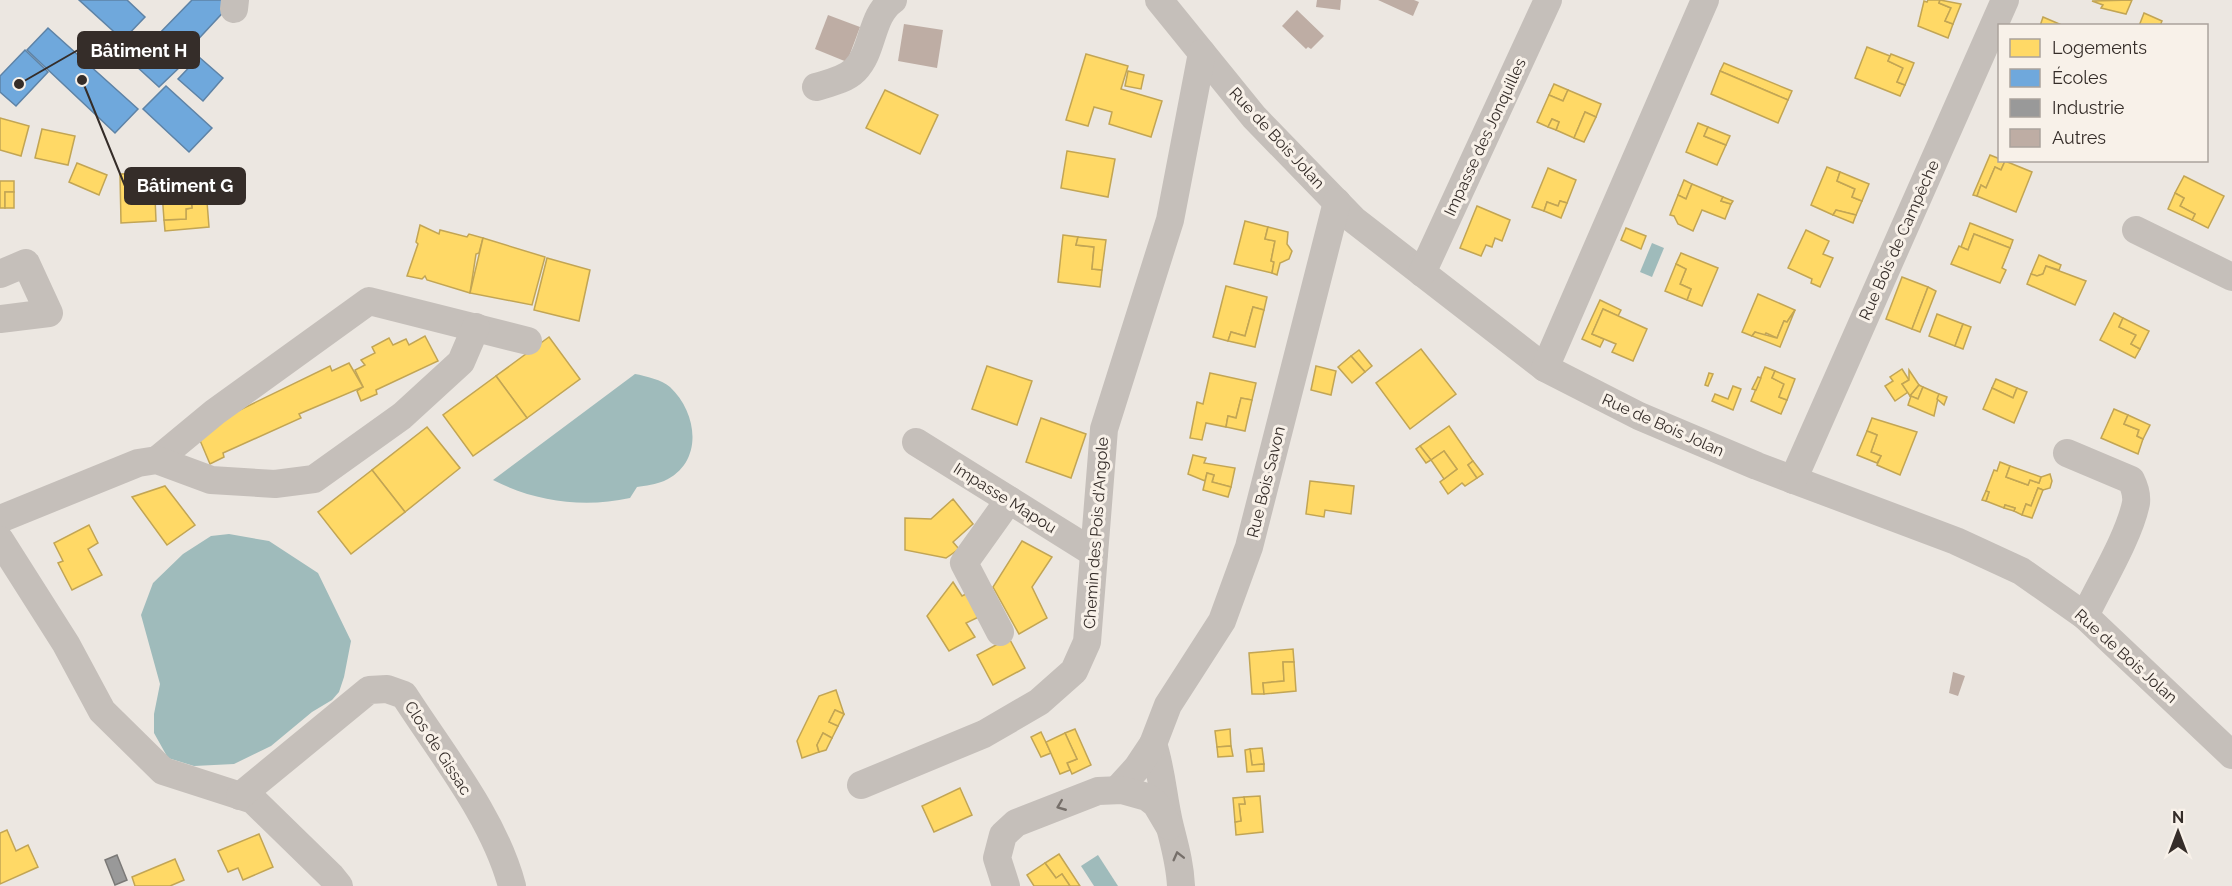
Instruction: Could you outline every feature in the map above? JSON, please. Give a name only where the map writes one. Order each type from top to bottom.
[{"type":"street","points":[[816,87],[843,79],[854,72],[862,61],[878,20],[887,4],[893,0]]},
{"type":"street","name":"Rue de Bois Jolan","points":[[1160,0],[1254,117],[1354,220],[1545,368],[1639,416],[1793,480],[1956,541],[2021,571],[2085,616],[2232,755]]},
{"type":"street","name":"Impasse des Jonquilles","points":[[1422,273],[1548,0]]},
{"type":"street","points":[[1545,368],[1705,0]]},
{"type":"street","name":"Rue Bois de Campêche","points":[[1793,480],[2005,0]]},
{"type":"street","name":"Chemin des Pois d'Angole","points":[[861,785],[984,734],[1039,702],[1074,671],[1087,642],[1104,429],[1170,220],[1202,53]]},
{"type":"street","name":"Rue Bois Savon","points":[[1117,790],[1137,768],[1153,744],[1168,705],[1222,621],[1249,548],[1337,202]]},
{"type":"street","points":[[2136,230],[2232,277]]},
{"type":"street","points":[[0,274],[26,263],[49,313],[0,319]]},
{"type":"street","points":[[157,460],[215,412],[369,301],[528,342]]},
{"type":"street","points":[[0,519],[138,463],[157,460],[211,480],[275,484],[314,479],[402,416],[461,362],[476,327]]},
{"type":"street","name":"Impasse Mapou","points":[[916,442],[1094,553]]},
{"type":"street","points":[[2067,453],[2131,480],[2135,489],[2136,502],[2126,529],[2085,616]]},
{"type":"street","points":[[1000,632],[964,563],[1009,500]]},
{"type":"street","points":[[0,540],[66,644],[102,711],[163,771],[253,800],[339,886]]},
{"type":"street","name":"Clos de Gissac","points":[[240,796],[369,690],[387,689],[404,695],[492,832],[505,861],[512,886]]},
{"type":"street","points":[[1153,744],[1169,826],[1180,862],[1180,886]]},
{"type":"street","points":[[1006,886],[996,858],[1003,835],[1016,823],[1098,791],[1138,792],[1147,796],[1156,804],[1169,826]]},
{"type":"water","points":[[1652,243],[1664,248],[1652,277],[1640,272]]},
{"type":"water","points":[[635,374],[654,379],[670,387],[686,410],[691,423],[691,450],[686,462],[677,473],[664,481],[637,487],[630,498],[595,502],[543,498],[509,488],[493,480]]},
{"type":"water","points":[[229,534],[269,541],[318,573],[351,641],[344,677],[339,692],[332,700],[312,712],[271,746],[234,764],[194,766],[168,758],[154,733],[154,714],[160,684],[141,615],[153,583],[183,554],[211,536]]},
{"type":"water","points":[[1098,855],[1118,886],[1094,886],[1081,866]]},
{"type":"building: Logements","points":[[1940,0],[1939,3],[1951,8],[1945,21],[1953,24],[1948,38],[1918,26],[1924,1]]},
{"type":"building: Logements","points":[[1940,0],[1961,4],[1953,24],[1945,21],[1951,8],[1939,3]]},
{"type":"building: Logements","points":[[2132,0],[2126,14],[2101,8],[2103,5],[2092,1]]},
{"type":"building: Logements","points":[[2144,13],[2162,21],[2161,24],[2140,24]]},
{"type":"building: Logements","points":[[2043,17],[2059,24],[2041,24]]},
{"type":"building: Logements","points":[[1867,47],[1890,56],[1888,61],[1903,68],[1897,82],[1905,85],[1900,96],[1855,78]]},
{"type":"building: Logements","points":[[1086,54],[1128,66],[1121,89],[1162,101],[1151,137],[1109,124],[1112,112],[1094,107],[1088,126],[1066,120]]},
{"type":"building: Logements","points":[[1891,54],[1914,63],[1905,85],[1897,82],[1903,68],[1888,61]]},
{"type":"building: Logements","points":[[1724,63],[1792,91],[1788,100],[1720,71]]},
{"type":"building: Logements","points":[[1128,71],[1144,75],[1141,89],[1125,86]]},
{"type":"building: Logements","points":[[1720,71],[1788,100],[1778,123],[1711,94]]},
{"type":"building: Logements","points":[[1554,84],[1568,90],[1563,101],[1549,95]]},
{"type":"building: Logements","points":[[885,90],[938,115],[920,154],[866,128]]},
{"type":"building: Logements","points":[[1568,90],[1601,104],[1596,117],[1585,112],[1574,138],[1556,130],[1559,122],[1552,119],[1548,127],[1537,122],[1549,95],[1563,101]]},
{"type":"building: Logements","points":[[1585,112],[1596,117],[1584,142],[1574,138]]},
{"type":"building: Logements","points":[[0,118],[29,126],[21,156],[0,150]]},
{"type":"building: Logements","points":[[1552,119],[1559,122],[1556,130],[1548,127]]},
{"type":"building: Logements","points":[[1698,123],[1708,127],[1704,136],[1726,145],[1717,165],[1686,152]]},
{"type":"building: Logements","points":[[1708,127],[1730,136],[1726,145],[1704,136]]},
{"type":"building: Logements","points":[[42,129],[75,136],[68,165],[35,158]]},
{"type":"building: Logements","points":[[1067,151],[1115,159],[1108,197],[1061,188]]},
{"type":"building: Logements","points":[[1990,155],[1998,158],[1998,162],[2005,162],[2001,170],[1995,167],[1986,188],[1981,185],[1977,196],[1973,195]]},
{"type":"building: Logements","points":[[2005,162],[2007,162],[2032,172],[2016,212],[1977,196],[1981,185],[1986,188],[1995,167],[2001,170]]},
{"type":"building: Logements","points":[[77,163],[107,175],[99,195],[69,182]]},
{"type":"building: Logements","points":[[1827,167],[1840,172],[1837,181],[1855,189],[1852,197],[1862,201],[1856,215],[1836,210],[1833,215],[1811,205]]},
{"type":"building: Logements","points":[[1548,168],[1576,180],[1567,203],[1560,201],[1558,206],[1547,202],[1544,211],[1532,207]]},
{"type":"building: Logements","points":[[1840,172],[1869,184],[1862,201],[1852,197],[1855,189],[1837,181]]},
{"type":"building: Logements","points":[[154,173],[156,221],[121,223],[120,174]]},
{"type":"building: Logements","points":[[205,176],[209,227],[165,231],[164,220],[186,219],[186,209],[192,208],[190,188],[196,188],[195,177]]},
{"type":"building: Logements","points":[[2184,176],[2224,196],[2208,228],[2192,220],[2195,214],[2180,206],[2184,198],[2175,193]]},
{"type":"building: Logements","points":[[195,177],[196,188],[190,188],[192,208],[186,209],[186,219],[164,220],[161,179]]},
{"type":"building: Logements","points":[[1684,180],[1692,184],[1686,199],[1678,195]]},
{"type":"building: Logements","points":[[0,181],[14,181],[14,192],[5,192],[5,208],[0,208]]},
{"type":"building: Logements","points":[[1692,184],[1723,197],[1721,201],[1731,204],[1725,219],[1702,210],[1693,231],[1678,224],[1674,216],[1670,215],[1678,195],[1686,199]]},
{"type":"building: Logements","points":[[5,192],[14,192],[14,208],[5,208]]},
{"type":"building: Logements","points":[[2175,193],[2184,198],[2180,206],[2195,214],[2192,220],[2168,209]]},
{"type":"building: Logements","points":[[1723,197],[1733,201],[1731,204],[1721,201]]},
{"type":"building: Logements","points":[[1560,201],[1567,203],[1561,218],[1544,211],[1547,202],[1558,206]]},
{"type":"building: Logements","points":[[1477,206],[1510,220],[1502,241],[1495,238],[1492,247],[1486,245],[1481,256],[1460,248]]},
{"type":"building: Logements","points":[[1836,210],[1856,215],[1853,223],[1833,215]]},
{"type":"building: Logements","points":[[1245,221],[1268,227],[1265,239],[1275,241],[1271,261],[1274,262],[1272,273],[1234,264]]},
{"type":"building: Logements","points":[[1970,223],[2013,240],[2010,248],[1974,234],[1968,250],[1961,247]]},
{"type":"building: Logements","points":[[420,225],[439,234],[440,230],[467,237],[469,234],[483,238],[479,253],[476,254],[470,293],[427,280],[425,276],[422,279],[407,276],[418,244],[416,242]]},
{"type":"building: Logements","points":[[1268,227],[1288,232],[1287,244],[1292,251],[1289,259],[1280,263],[1277,275],[1272,273],[1274,262],[1271,261],[1275,241],[1265,239]]},
{"type":"building: Logements","points":[[1626,228],[1646,236],[1641,249],[1621,240]]},
{"type":"building: Logements","points":[[1806,230],[1829,241],[1823,254],[1833,258],[1820,287],[1811,283],[1812,279],[1788,268]]},
{"type":"building: Logements","points":[[1974,234],[2010,248],[2002,268],[2006,270],[2000,283],[1951,264],[1959,246],[1968,250]]},
{"type":"building: Logements","points":[[1063,235],[1078,237],[1076,245],[1094,247],[1092,269],[1102,270],[1100,287],[1058,282]]},
{"type":"building: Logements","points":[[1078,237],[1106,240],[1102,270],[1092,269],[1094,247],[1076,245]]},
{"type":"building: Logements","points":[[483,238],[545,257],[532,305],[470,293]]},
{"type":"building: Logements","points":[[1681,253],[1718,268],[1702,306],[1687,300],[1691,289],[1680,284],[1686,269],[1676,264]]},
{"type":"building: Logements","points":[[2039,255],[2061,265],[2059,270],[2046,266],[2043,274],[2037,276],[2031,274]]},
{"type":"building: Logements","points":[[547,258],[590,270],[579,321],[534,310]]},
{"type":"building: Logements","points":[[1676,264],[1686,269],[1680,284],[1691,289],[1687,300],[1665,291]]},
{"type":"building: Logements","points":[[2046,266],[2086,281],[2075,305],[2027,284],[2031,274],[2037,276],[2043,274]]},
{"type":"building: Logements","points":[[1902,277],[1928,287],[1912,329],[1886,319]]},
{"type":"building: Logements","points":[[1226,286],[1267,297],[1264,310],[1253,307],[1245,336],[1231,332],[1228,341],[1213,337]]},
{"type":"building: Logements","points":[[1928,287],[1936,291],[1920,332],[1912,329]]},
{"type":"building: Logements","points":[[1758,294],[1795,310],[1787,322],[1784,321],[1777,338],[1766,333],[1764,336],[1755,332],[1752,336],[1742,332]]},
{"type":"building: Logements","points":[[1600,300],[1621,310],[1618,316],[1603,309],[1592,334],[1604,339],[1600,347],[1582,339]]},
{"type":"building: Logements","points":[[1253,307],[1264,310],[1255,347],[1228,341],[1231,332],[1245,336]]},
{"type":"building: Logements","points":[[1603,309],[1647,329],[1633,361],[1612,352],[1616,344],[1592,334]]},
{"type":"building: Logements","points":[[1795,310],[1780,347],[1752,336],[1755,332],[1777,338],[1784,321],[1787,322]]},
{"type":"building: Logements","points":[[2114,313],[2123,318],[2119,327],[2136,335],[2131,344],[2140,349],[2135,358],[2100,340]]},
{"type":"building: Logements","points":[[1937,314],[1963,324],[1955,346],[1929,336]]},
{"type":"building: Logements","points":[[2123,318],[2149,331],[2140,349],[2131,344],[2136,335],[2119,327]]},
{"type":"building: Logements","points":[[1963,324],[1971,327],[1963,349],[1955,346]]},
{"type":"building: Logements","points":[[425,336],[438,361],[376,390],[377,394],[361,401],[357,391],[363,387],[355,370],[365,365],[361,360],[375,353],[372,347],[389,338],[393,345],[406,339],[409,345]]},
{"type":"building: Logements","points":[[549,337],[580,379],[527,418],[496,376]]},
{"type":"building: Logements","points":[[1421,349],[1456,394],[1410,429],[1376,383]]},
{"type":"building: Logements","points":[[1359,350],[1372,366],[1365,372],[1351,356]]},
{"type":"building: Logements","points":[[1351,356],[1365,372],[1352,383],[1338,367]]},
{"type":"building: Logements","points":[[349,363],[363,387],[299,414],[301,418],[223,453],[224,457],[210,464],[199,438],[213,423],[330,366],[332,371]]},
{"type":"building: Logements","points":[[987,366],[1032,381],[1017,425],[972,409]]},
{"type":"building: Logements","points":[[1316,366],[1336,371],[1331,395],[1311,390]]},
{"type":"building: Logements","points":[[1765,367],[1775,371],[1772,378],[1784,384],[1779,397],[1787,400],[1781,414],[1751,401]]},
{"type":"building: Logements","points":[[1902,369],[1909,380],[1902,384],[1908,392],[1895,401],[1885,386],[1893,381],[1890,377]]},
{"type":"building: Logements","points":[[1909,370],[1919,385],[1910,396],[1902,384],[1909,380]]},
{"type":"building: Logements","points":[[1775,371],[1795,379],[1787,400],[1779,397],[1784,384],[1772,378]]},
{"type":"building: Logements","points":[[1210,373],[1256,383],[1252,400],[1241,398],[1236,418],[1228,416],[1226,427],[1206,423],[1202,440],[1190,438],[1197,402],[1203,404]]},
{"type":"building: Logements","points":[[1709,373],[1713,374],[1708,386],[1705,385]]},
{"type":"building: Logements","points":[[496,376],[527,418],[473,456],[443,415]]},
{"type":"building: Logements","points":[[1758,377],[1761,378],[1756,390],[1752,389]]},
{"type":"building: Logements","points":[[1996,379],[2017,388],[2013,398],[1992,388]]},
{"type":"building: Logements","points":[[1919,385],[1923,387],[1918,399],[1910,396]]},
{"type":"building: Logements","points":[[1733,386],[1741,389],[1733,410],[1712,401],[1715,394],[1728,399]]},
{"type":"building: Logements","points":[[1923,387],[1939,394],[1934,416],[1908,405],[1911,396],[1918,399]]},
{"type":"building: Logements","points":[[1992,388],[2013,398],[2017,388],[2027,392],[2014,423],[1983,409]]},
{"type":"building: Logements","points":[[1939,394],[1947,397],[1944,405],[1937,399]]},
{"type":"building: Logements","points":[[1241,398],[1252,400],[1245,431],[1226,427],[1228,416],[1236,418]]},
{"type":"building: Logements","points":[[2114,409],[2128,415],[2124,424],[2139,430],[2137,436],[2143,439],[2138,454],[2101,438]]},
{"type":"building: Logements","points":[[2128,415],[2150,425],[2143,439],[2137,436],[2139,430],[2124,424]]},
{"type":"building: Logements","points":[[1041,418],[1086,434],[1071,478],[1026,462]]},
{"type":"building: Logements","points":[[1872,418],[1917,432],[1900,475],[1877,465],[1881,456],[1871,452],[1877,435],[1867,431]]},
{"type":"building: Logements","points":[[1449,426],[1473,461],[1468,465],[1477,478],[1465,486],[1462,483],[1448,494],[1440,482],[1457,469],[1444,451],[1431,460],[1420,446]]},
{"type":"building: Logements","points":[[427,427],[460,468],[405,512],[372,470]]},
{"type":"building: Logements","points":[[1867,431],[1877,435],[1871,452],[1881,456],[1877,463],[1857,455]]},
{"type":"building: Logements","points":[[1420,446],[1431,460],[1426,463],[1416,449]]},
{"type":"building: Logements","points":[[1444,451],[1457,469],[1444,479],[1431,460]]},
{"type":"building: Logements","points":[[1193,455],[1206,458],[1204,463],[1235,468],[1231,487],[1212,482],[1214,475],[1207,473],[1205,481],[1188,474]]},
{"type":"building: Logements","points":[[1473,461],[1483,474],[1477,478],[1468,465]]},
{"type":"building: Logements","points":[[2000,462],[2010,466],[2006,477],[2028,485],[2030,480],[2039,483],[2041,477],[2050,474],[2052,481],[2050,488],[2043,490],[2038,488],[2031,506],[2026,504],[2022,515],[2014,511],[2015,508],[2005,505],[2004,508],[1986,501],[1989,492],[1986,491],[1994,470],[1997,471]]},
{"type":"building: Logements","points":[[2010,466],[2041,477],[2039,483],[2030,480],[2028,485],[2006,477]]},
{"type":"building: Logements","points":[[372,470],[405,512],[351,554],[318,512]]},
{"type":"building: Logements","points":[[1207,473],[1214,475],[1212,482],[1231,487],[1228,497],[1203,490]]},
{"type":"building: Logements","points":[[1310,481],[1354,486],[1351,514],[1325,510],[1324,517],[1306,514]]},
{"type":"building: Logements","points":[[165,486],[195,525],[167,545],[132,497]]},
{"type":"building: Logements","points":[[2038,488],[2043,490],[2032,518],[2022,515],[2026,504],[2031,506]]},
{"type":"building: Logements","points":[[1986,491],[1989,492],[1986,501],[1982,500]]},
{"type":"building: Logements","points":[[953,499],[973,524],[953,542],[959,549],[946,558],[905,550],[905,518],[931,519]]},
{"type":"building: Logements","points":[[2005,505],[2015,508],[2014,511],[2004,508]]},
{"type":"building: Logements","points":[[89,525],[98,543],[88,549],[102,575],[72,590],[58,563],[63,561],[54,543]]},
{"type":"building: Logements","points":[[1022,541],[1052,557],[1032,587],[1047,618],[1019,634],[993,587]]},
{"type":"building: Logements","points":[[953,582],[962,596],[970,592],[985,614],[966,623],[975,637],[949,651],[927,616]]},
{"type":"building: Logements","points":[[1009,638],[1025,668],[993,685],[977,655]]},
{"type":"building: Logements","points":[[1293,649],[1294,662],[1283,662],[1284,681],[1263,683],[1264,694],[1252,694],[1249,653]]},
{"type":"building: Logements","points":[[1283,662],[1294,662],[1296,691],[1264,694],[1263,683],[1284,681]]},
{"type":"building: Logements","points":[[836,690],[844,714],[835,710],[829,722],[838,726],[832,738],[823,733],[817,745],[819,752],[802,758],[797,741],[819,696]]},
{"type":"building: Logements","points":[[835,710],[844,714],[838,726],[829,722]]},
{"type":"building: Logements","points":[[1075,729],[1091,765],[1072,774],[1067,763],[1077,759],[1065,733]]},
{"type":"building: Logements","points":[[1230,729],[1231,746],[1217,747],[1215,731]]},
{"type":"building: Logements","points":[[1041,732],[1051,753],[1041,757],[1031,737]]},
{"type":"building: Logements","points":[[823,733],[832,738],[826,750],[819,752],[817,745]]},
{"type":"building: Logements","points":[[1065,733],[1077,759],[1067,763],[1070,770],[1060,774],[1046,742]]},
{"type":"building: Logements","points":[[1231,746],[1233,756],[1218,757],[1217,747]]},
{"type":"building: Logements","points":[[1262,748],[1264,764],[1252,765],[1250,749]]},
{"type":"building: Logements","points":[[1250,749],[1252,765],[1264,764],[1264,771],[1247,772],[1245,750]]},
{"type":"building: Logements","points":[[960,788],[972,815],[934,832],[922,806]]},
{"type":"building: Logements","points":[[1260,796],[1263,832],[1236,835],[1235,822],[1241,821],[1239,804],[1245,804],[1244,797]]},
{"type":"building: Logements","points":[[1244,797],[1245,804],[1239,804],[1241,821],[1235,822],[1233,798]]},
{"type":"building: Logements","points":[[7,830],[16,851],[28,845],[38,867],[0,884],[0,833]]},
{"type":"building: Logements","points":[[259,834],[273,867],[243,880],[238,868],[228,872],[218,851]]},
{"type":"building: Logements","points":[[1059,854],[1080,886],[1070,886],[1062,874],[1056,878],[1045,863]]},
{"type":"building: Logements","points":[[175,859],[184,880],[170,886],[135,886],[132,877]]},
{"type":"building: Logements","points":[[1045,863],[1056,878],[1062,874],[1070,886],[1034,886],[1027,875]]},
{"type":"building: Écoles","points":[[79,0],[127,0],[145,17],[123,40]]},
{"type":"building: Écoles","points":[[192,0],[221,0],[229,6],[178,61],[154,39]]},
{"type":"building: Écoles","points":[[48,28],[138,109],[115,133],[27,50]]},
{"type":"building: Écoles","points":[[147,32],[183,64],[159,87],[124,55]]},
{"type":"building: Écoles","points":[[25,50],[48,72],[16,106],[0,92],[0,76]]},
{"type":"building: Écoles","points":[[199,57],[223,78],[203,101],[178,79]]},
{"type":"building: Écoles","points":[[166,86],[212,128],[189,152],[143,109]]},
{"type":"building: Industrie","points":[[117,855],[127,880],[115,885],[105,860]]},
{"type":"building: Autres","points":[[1317,0],[1341,0],[1340,10],[1316,7]]},
{"type":"building: Autres","points":[[1378,0],[1414,0],[1419,2],[1413,16]]},
{"type":"building: Autres","points":[[1297,10],[1324,36],[1311,49],[1308,47],[1306,49],[1282,26]]},
{"type":"building: Autres","points":[[828,15],[860,27],[847,62],[815,49]]},
{"type":"building: Autres","points":[[904,24],[943,30],[937,68],[898,61]]},
{"type":"building: Autres","points":[[1953,672],[1965,676],[1958,696],[1949,693]]},
{"type":"place","name":"Bâtiment G","points":[[82,80]]},
{"type":"place","name":"Bâtiment H","points":[[19,84]]}]
